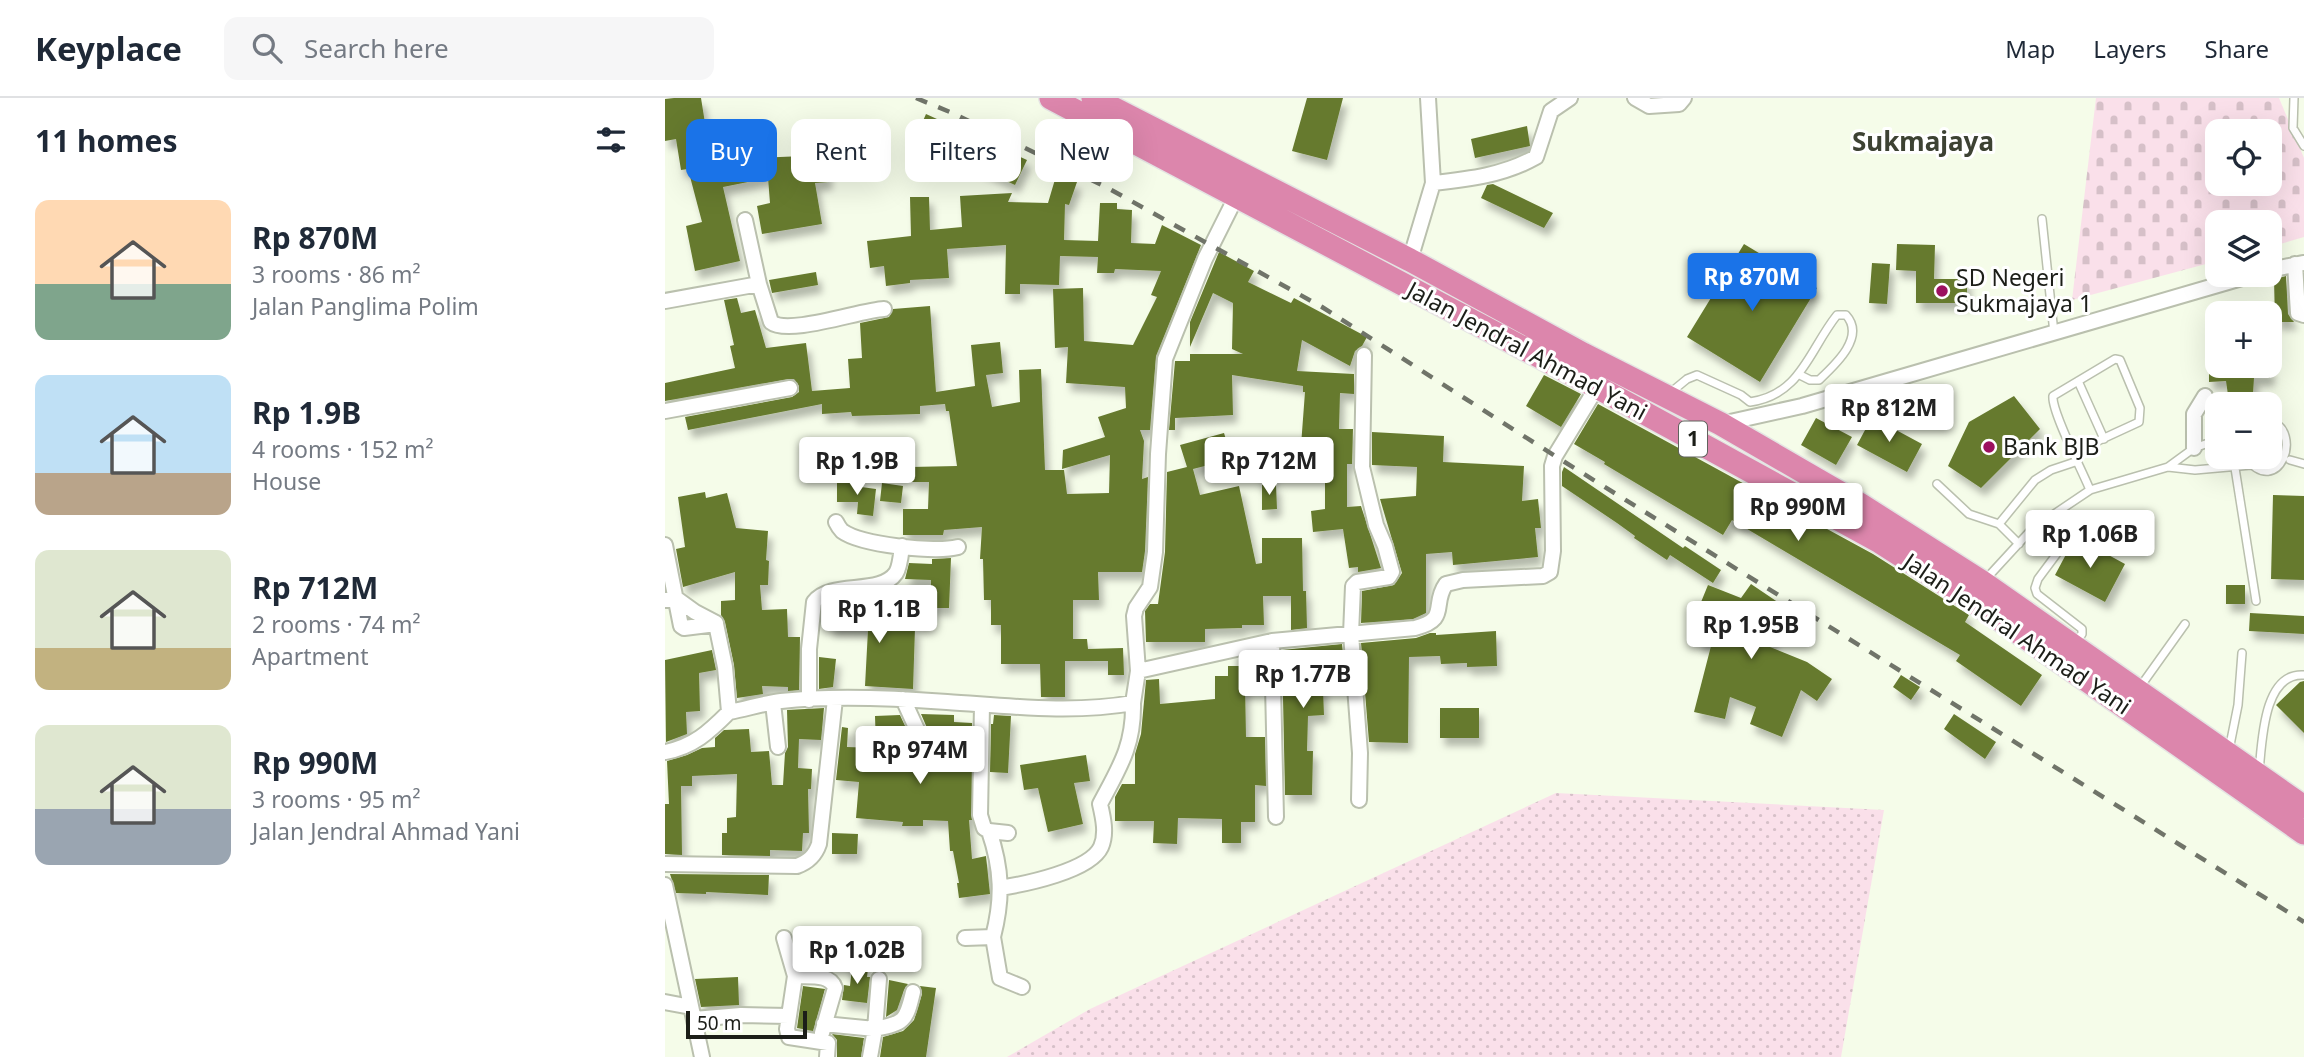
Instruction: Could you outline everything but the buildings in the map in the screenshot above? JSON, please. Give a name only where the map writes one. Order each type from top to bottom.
[{"type":"highway","name":"Jalan Jendral Ahmad Yani","points":[[1051,98],[1597,387],[1880,542],[1975,590],[2073,646],[2299,801]]},
{"type":"highway","name":"Jalan Jendral Ahmad Yani","points":[[1093,98],[1410,260],[1721,424],[1861,505],[2304,833]]},
{"type":"street","points":[[1410,260],[1433,183],[1428,98]]},
{"type":"street","points":[[1433,183],[1496,174],[1536,157],[1551,111],[1570,98]]},
{"type":"street","points":[[1635,98],[1649,106],[1679,104],[1684,98]]},
{"type":"street","points":[[1000,888],[1034,883],[1093,859],[1102,845],[1104,822],[1100,804],[1128,750],[1132,735],[1138,671],[1134,617],[1136,608],[1150,587],[1155,552],[1165,359],[1205,259],[1236,197]]},
{"type":"street","points":[[745,220],[759,284],[771,322],[778,327],[839,319],[862,311],[884,309]]},
{"type":"street","points":[[2282,267],[2300,263],[2298,313],[2304,315]]},
{"type":"street","points":[[665,301],[759,284]]},
{"type":"street","points":[[1721,424],[1802,406],[2212,287]]},
{"type":"street","points":[[1359,800],[1360,753],[1351,634],[1355,583],[1389,577],[1392,572],[1376,525],[1362,467],[1364,355]]},
{"type":"street","points":[[1138,671],[1272,642],[1415,628],[1427,625],[1435,619],[1446,584],[1463,580],[1543,576],[1550,572],[1553,551],[1552,466],[1555,456],[1597,387]]},
{"type":"street","points":[[665,411],[790,388]]},
{"type":"street","points":[[2194,448],[2195,414],[2205,398]]},
{"type":"street","points":[[836,523],[842,531],[861,539],[947,551],[958,547]]},
{"type":"street","points":[[665,545],[671,599],[683,628],[716,624],[725,667],[729,712]]},
{"type":"street","points":[[809,700],[809,649],[814,602],[824,593],[881,583],[891,578],[897,572],[902,546]]},
{"type":"street","points":[[1272,642],[1276,817]]},
{"type":"street","points":[[665,864],[797,866],[811,858],[819,844],[835,699]]},
{"type":"street","points":[[665,752],[686,747],[701,739],[729,712],[773,703],[903,699],[1068,709],[1133,703]]},
{"type":"street","points":[[903,699],[925,747]]},
{"type":"street","points":[[773,703],[778,747]]},
{"type":"street","points":[[982,705],[980,815],[982,824],[989,831],[1000,866],[999,912],[993,937],[1000,978],[1023,987]]},
{"type":"street","points":[[989,831],[1009,833]]},
{"type":"street","points":[[665,885],[702,1057]]},
{"type":"street","points":[[965,938],[993,937]]},
{"type":"street","points":[[784,938],[795,976],[789,1037],[828,1044],[827,1057]]},
{"type":"street","points":[[795,976],[829,978],[834,983],[835,988],[820,1041]]},
{"type":"street","points":[[870,1057],[879,979]]},
{"type":"street","points":[[824,1024],[875,1029],[902,1022],[907,1016],[913,992]]},
{"type":"street","points":[[665,1002],[692,1013],[789,1016]]},
{"type":"lane","points":[[2294,98],[2294,128],[2304,146]]},
{"type":"lane","points":[[2042,219],[2054,334]]},
{"type":"lane","points":[[1667,396],[1687,379],[1697,375],[1741,395],[1750,402],[1769,399],[1800,375],[1830,324],[1837,315],[1846,315],[1853,328],[1853,337],[1838,362],[1819,380],[1810,380],[1800,375]]},
{"type":"lane","points":[[2074,452],[2139,422],[2141,414],[2120,360],[2115,359],[2053,396],[2053,402],[2074,452],[2078,461],[2090,490]]},
{"type":"lane","points":[[2078,381],[2104,439]]},
{"type":"lane","points":[[2282,426],[2291,435],[2293,452],[2290,460],[2282,467]]},
{"type":"lane","points":[[1975,590],[2032,529],[2090,490],[2168,467],[2194,448],[2205,444]]},
{"type":"lane","points":[[2290,460],[2304,464]]},
{"type":"lane","points":[[1999,524],[2035,480],[2051,470],[2078,461]]},
{"type":"lane","points":[[2168,467],[2216,469]]},
{"type":"lane","points":[[2235,469],[2256,601]]},
{"type":"lane","points":[[2259,469],[2277,469]]},
{"type":"lane","points":[[1937,485],[1969,514],[1999,524],[2019,544]]},
{"type":"lane","points":[[2073,646],[2082,634],[2081,629],[2037,594],[2035,588],[2038,579],[2067,540],[2097,526]]},
{"type":"lane","points":[[2137,691],[2185,624]]},
{"type":"lane","points":[[2228,754],[2238,705],[2242,653]]},
{"type":"lane","points":[[2258,775],[2269,702],[2288,677],[2295,674],[2304,675]]},
{"type":"green space","points":[[2096,98],[2279,98],[2304,158],[2304,237],[2282,243],[2282,210],[2205,210],[2205,264],[2072,300]]},
{"type":"green space","points":[[1556,793],[1884,810],[1841,1057],[1007,1057],[1090,1009]]},
{"type":"railway","points":[[916,98],[1106,187],[1322,307],[1555,456],[2304,922]]},
{"type":"place","name":"SD Negeri Sukmajaya 1","points":[[1942,291]]},
{"type":"place","name":"Bank BJB","points":[[1989,447]]},
{"type":"district","name":"Sukmajaya","points":[[1923,142]]}]
